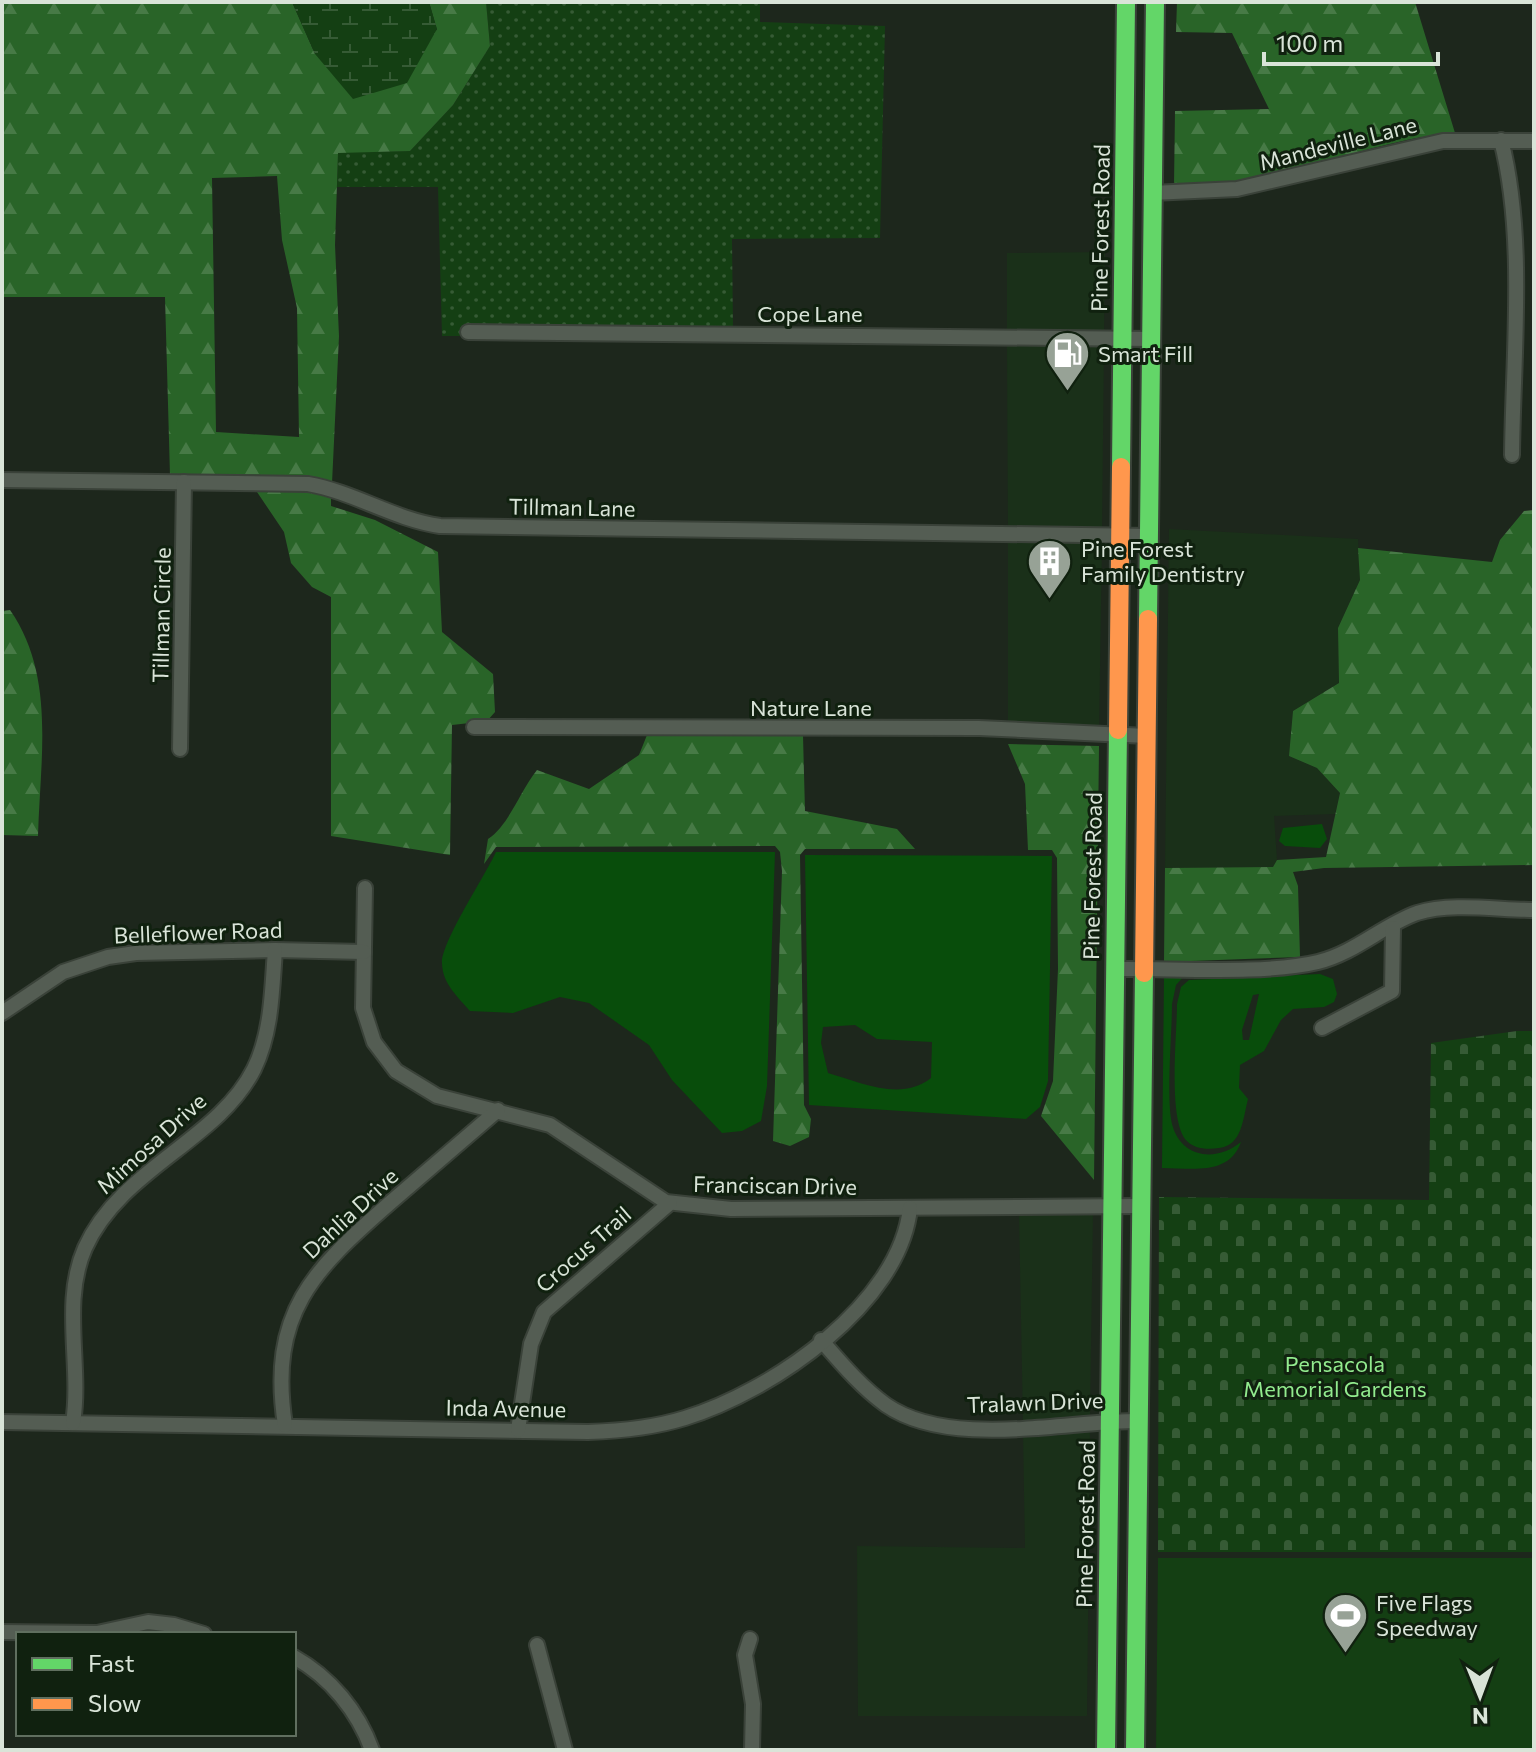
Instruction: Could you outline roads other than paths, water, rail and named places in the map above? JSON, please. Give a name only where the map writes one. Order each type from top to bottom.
[{"type":"main road","name":"Pine Forest Road","points":[[1106,1742],[1126,2]]},
{"type":"main road","points":[[1106,1742],[1135,1742],[1155,2]]},
{"type":"main road","points":[[1109,1488],[1138,1487]]},
{"type":"street","points":[[1501,140],[1509,178],[1514,248],[1512,455]]},
{"type":"street","name":"Mandeville Lane","points":[[1152,193],[1237,189],[1422,144],[1534,141]]},
{"type":"street","name":"Cope Lane","points":[[468,332],[1151,339]]},
{"type":"street","name":"Tillman Lane","points":[[2,480],[318,486],[390,515],[440,526],[1149,536]]},
{"type":"street","name":"Tillman Circle","points":[[180,749],[184,482]]},
{"type":"street","name":"Nature Lane","points":[[474,727],[979,728],[1147,736]]},
{"type":"street","name":"Franciscan Drive","points":[[365,888],[363,1008],[371,1034],[384,1057],[405,1078],[437,1096],[529,1117],[563,1131],[654,1196],[670,1203],[731,1209],[1141,1206]]},
{"type":"street","points":[[1115,969],[1256,967],[1318,962],[1393,928],[1415,914],[1434,909],[1534,910]]},
{"type":"street","points":[[1322,1028],[1392,991],[1393,928]]},
{"type":"street","name":"Belleflower Road","points":[[2,1013],[63,972],[108,957],[136,953],[275,950],[364,952]]},
{"type":"street","name":"Mimosa Drive","points":[[73,1423],[78,1379],[74,1314],[84,1251],[108,1209],[231,1101],[250,1077],[264,1045],[275,950]]},
{"type":"street","name":"Dahlia Drive","points":[[285,1425],[282,1381],[285,1345],[297,1308],[318,1271],[498,1110]]},
{"type":"street","name":"Crocus Trail","points":[[518,1430],[531,1344],[544,1312],[670,1203]]},
{"type":"street","name":"Inda Avenue","points":[[2,1422],[611,1431],[684,1418],[750,1390],[821,1340],[858,1308],[883,1278],[907,1232],[910,1208]]},
{"type":"street","name":"Tralawn Drive","points":[[821,1340],[887,1405],[926,1422],[995,1428],[1138,1421]]},
{"type":"street","points":[[102,1632],[148,1622],[197,1632]]},
{"type":"street","points":[[750,1639],[745,1655],[753,1704],[752,1750]]},
{"type":"street","points":[[537,1645],[565,1750]]},
{"type":"street","points":[[296,1658],[322,1677],[344,1700],[372,1750]]},
{"type":"place","name":"Smart Fill","points":[[1067,392]]},
{"type":"place","name":"Pine Forest Family Dentistry","points":[[1050,600]]},
{"type":"place","name":"Five Flags Speedway","points":[[1345,1654]]},
{"type":"park label","name":"Pensacola Memorial Gardens","points":[[1335,1376]]}]
